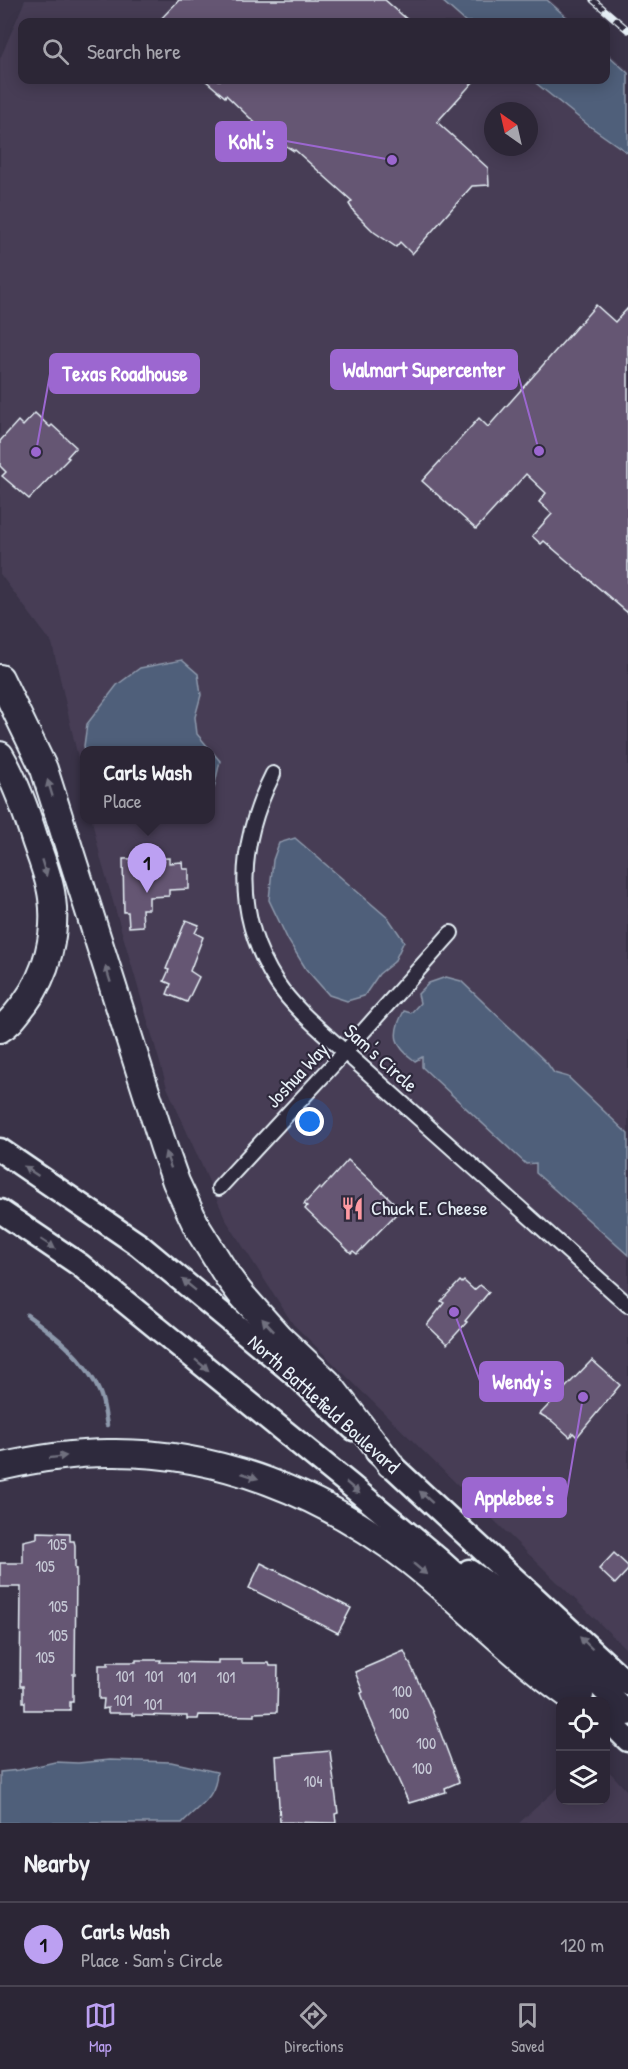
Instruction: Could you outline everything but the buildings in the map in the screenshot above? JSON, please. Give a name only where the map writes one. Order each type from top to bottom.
[{"type":"highway","points":[[0,678],[44,769],[164,1148],[176,1182],[198,1229],[240,1293],[279,1337],[328,1383],[390,1464]]},
{"type":"highway","points":[[0,755],[16,786],[52,896],[53,932],[46,963],[32,994],[8,1024],[0,1029]]},
{"type":"highway","points":[[0,1467],[88,1454],[136,1454],[209,1464],[277,1485],[346,1517],[387,1544],[413,1563],[552,1684],[573,1697]]},
{"type":"main road","name":"North Battlefield Boulevard","points":[[0,1150],[140,1245],[297,1376],[628,1684]]},
{"type":"main road","points":[[0,1211],[80,1265],[288,1434],[437,1558],[519,1632],[585,1697]]},
{"type":"main road","points":[[437,1558],[468,1570],[497,1590],[628,1714]]},
{"type":"main road","points":[[610,1722],[628,1740]]},
{"type":"street","name":"Sam's Circle","points":[[273,774],[254,818],[244,881],[250,920],[261,954],[278,984],[300,1010],[345,1052],[628,1305]]},
{"type":"street","name":"Joshua Way","points":[[219,1188],[452,933]]},
{"type":"shaded area","points":[[25,0],[550,0],[570,18],[18,18],[18,84],[610,84],[610,54],[628,70],[628,1651],[293,1324],[226,1220],[167,1087],[101,860],[93,824],[215,824],[215,746],[80,746],[80,766],[52,643],[0,574],[0,59]]},
{"type":"shaded area","points":[[610,1772],[628,1792],[628,1823],[519,1823],[556,1790],[556,1805],[610,1805]]},
{"type":"water","points":[[441,0],[547,0],[567,18],[461,18]]},
{"type":"water","points":[[610,57],[628,73],[628,153],[588,125],[537,84],[610,84]]},
{"type":"water","points":[[182,660],[198,674],[201,695],[195,717],[197,734],[207,746],[84,746],[87,724],[117,685],[140,668]]},
{"type":"water","points":[[215,755],[220,761],[215,784]]},
{"type":"water","points":[[295,838],[389,919],[404,941],[394,962],[379,974],[364,996],[347,1001],[329,995],[306,969],[288,940],[269,900],[273,860],[279,843]]},
{"type":"water","points":[[446,977],[461,981],[547,1063],[554,1073],[568,1077],[628,1134],[628,1255],[536,1173],[536,1163],[526,1164],[422,1067],[422,1057],[415,1061],[399,1045],[397,1026],[404,1011],[411,1013],[420,1003],[418,994],[429,983]]},
{"type":"water","points":[[110,1760],[171,1762],[217,1772],[216,1781],[206,1801],[182,1823],[0,1823],[0,1772],[55,1762],[78,1763]]},
{"type":"waterway","points":[[27,1315],[59,1340],[87,1369],[100,1393],[107,1425]]},
{"type":"railway","points":[[593,0],[628,30]]},
{"type":"place","name":"Kohl's","points":[[392,160]]},
{"type":"place","name":"Walmart Supercenter","points":[[539,451]]},
{"type":"place","name":"Texas Roadhouse","points":[[36,452]]},
{"type":"place","name":"Carls Wash","points":[[147,893]]},
{"type":"place","name":"Chuck E. Cheese","points":[[353,1208]]},
{"type":"place","name":"Wendy's","points":[[454,1312]]},
{"type":"place","name":"Applebee's","points":[[583,1397]]}]
